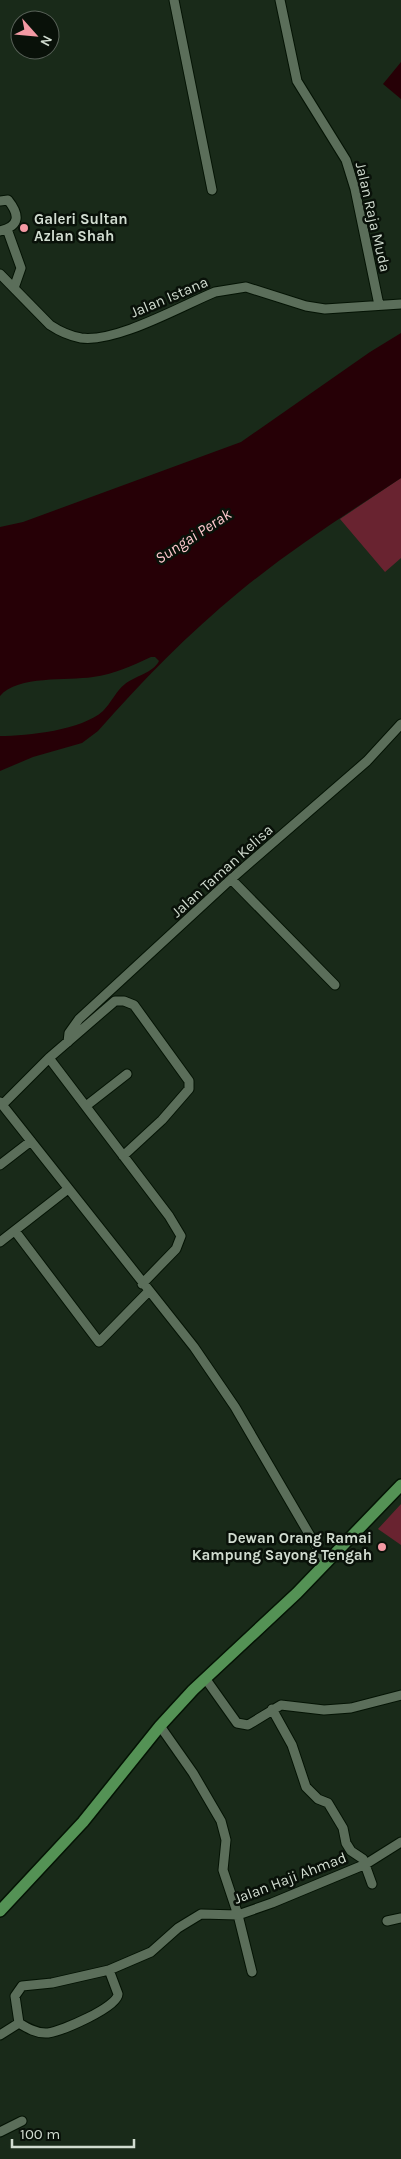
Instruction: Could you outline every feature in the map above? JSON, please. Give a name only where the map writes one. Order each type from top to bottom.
[{"type":"main road","points":[[0,1911],[82,1822],[160,1726],[205,1678],[326,1563],[401,1485]]},
{"type":"street","points":[[174,0],[212,190]]},
{"type":"street","name":"Jalan Raja Muda","points":[[280,0],[297,81],[346,160],[355,189],[379,305]]},
{"type":"street","points":[[0,201],[8,200],[17,218],[15,224],[3,230],[21,268],[14,288]]},
{"type":"street","name":"Jalan Istana","points":[[0,274],[50,325],[59,331],[81,338],[94,338],[121,332],[215,292],[231,288],[246,287],[306,306],[324,309],[345,310],[401,304]]},
{"type":"street","name":"Jalan Taman Kelisa","points":[[68,1042],[69,1033],[79,1018],[232,879],[367,761],[401,724]]},
{"type":"street","points":[[392,734],[401,738]]},
{"type":"street","points":[[232,879],[336,985]]},
{"type":"street","points":[[123,1156],[184,1098],[189,1089],[189,1081],[134,1005],[124,1001],[115,1001],[49,1058],[2,1103],[148,1292],[194,1348],[235,1407],[326,1563]]},
{"type":"street","points":[[49,1058],[169,1216],[181,1236],[176,1249],[142,1284]]},
{"type":"street","points":[[86,1106],[127,1074]]},
{"type":"street","points":[[0,1165],[31,1141]]},
{"type":"street","points":[[0,1242],[68,1189]]},
{"type":"street","points":[[15,1231],[98,1342],[148,1292]]},
{"type":"street","points":[[205,1678],[237,1723],[242,1725],[248,1725],[281,1705],[324,1710],[351,1708],[401,1695]]},
{"type":"street","points":[[272,1709],[292,1744],[306,1787],[318,1799],[328,1803],[343,1828],[346,1843],[366,1864],[372,1884]]},
{"type":"street","points":[[160,1726],[193,1772],[221,1821],[226,1840],[223,1870],[238,1915],[252,1972]]},
{"type":"street","name":"Jalan Haji Ahmad","points":[[18,2022],[15,1996],[22,1986],[52,1983],[109,1970],[151,1952],[178,1928],[202,1914],[238,1915],[366,1864],[401,1842]]},
{"type":"street","points":[[387,1921],[401,1918]]},
{"type":"street","points":[[0,2035],[18,2022],[37,2032],[56,2031],[79,2022],[115,2002],[118,1994],[109,1970]]},
{"type":"street","points":[[0,2132],[22,2121]]},
{"type":"shaded area","points":[[401,478],[401,558],[385,572],[340,519]]},
{"type":"shaded area","points":[[401,1504],[401,1545],[378,1529]]},
{"type":"water","points":[[401,62],[401,99],[383,84]]},
{"type":"water","name":"Sungai Perak","points":[[401,333],[401,478],[298,547],[239,592],[184,641],[148,676],[98,731],[82,743],[33,757],[0,771],[0,736],[54,731],[94,718],[103,711],[125,684],[153,669],[159,661],[155,657],[151,657],[116,672],[101,676],[30,682],[8,689],[0,696],[0,527],[23,522],[241,442],[370,352]]},
{"type":"place","name":"Galeri Sultan Azlan Shah","points":[[24,228]]},
{"type":"place","name":"Dewan Orang Ramai Kampung Sayong Tengah","points":[[382,1547]]}]
